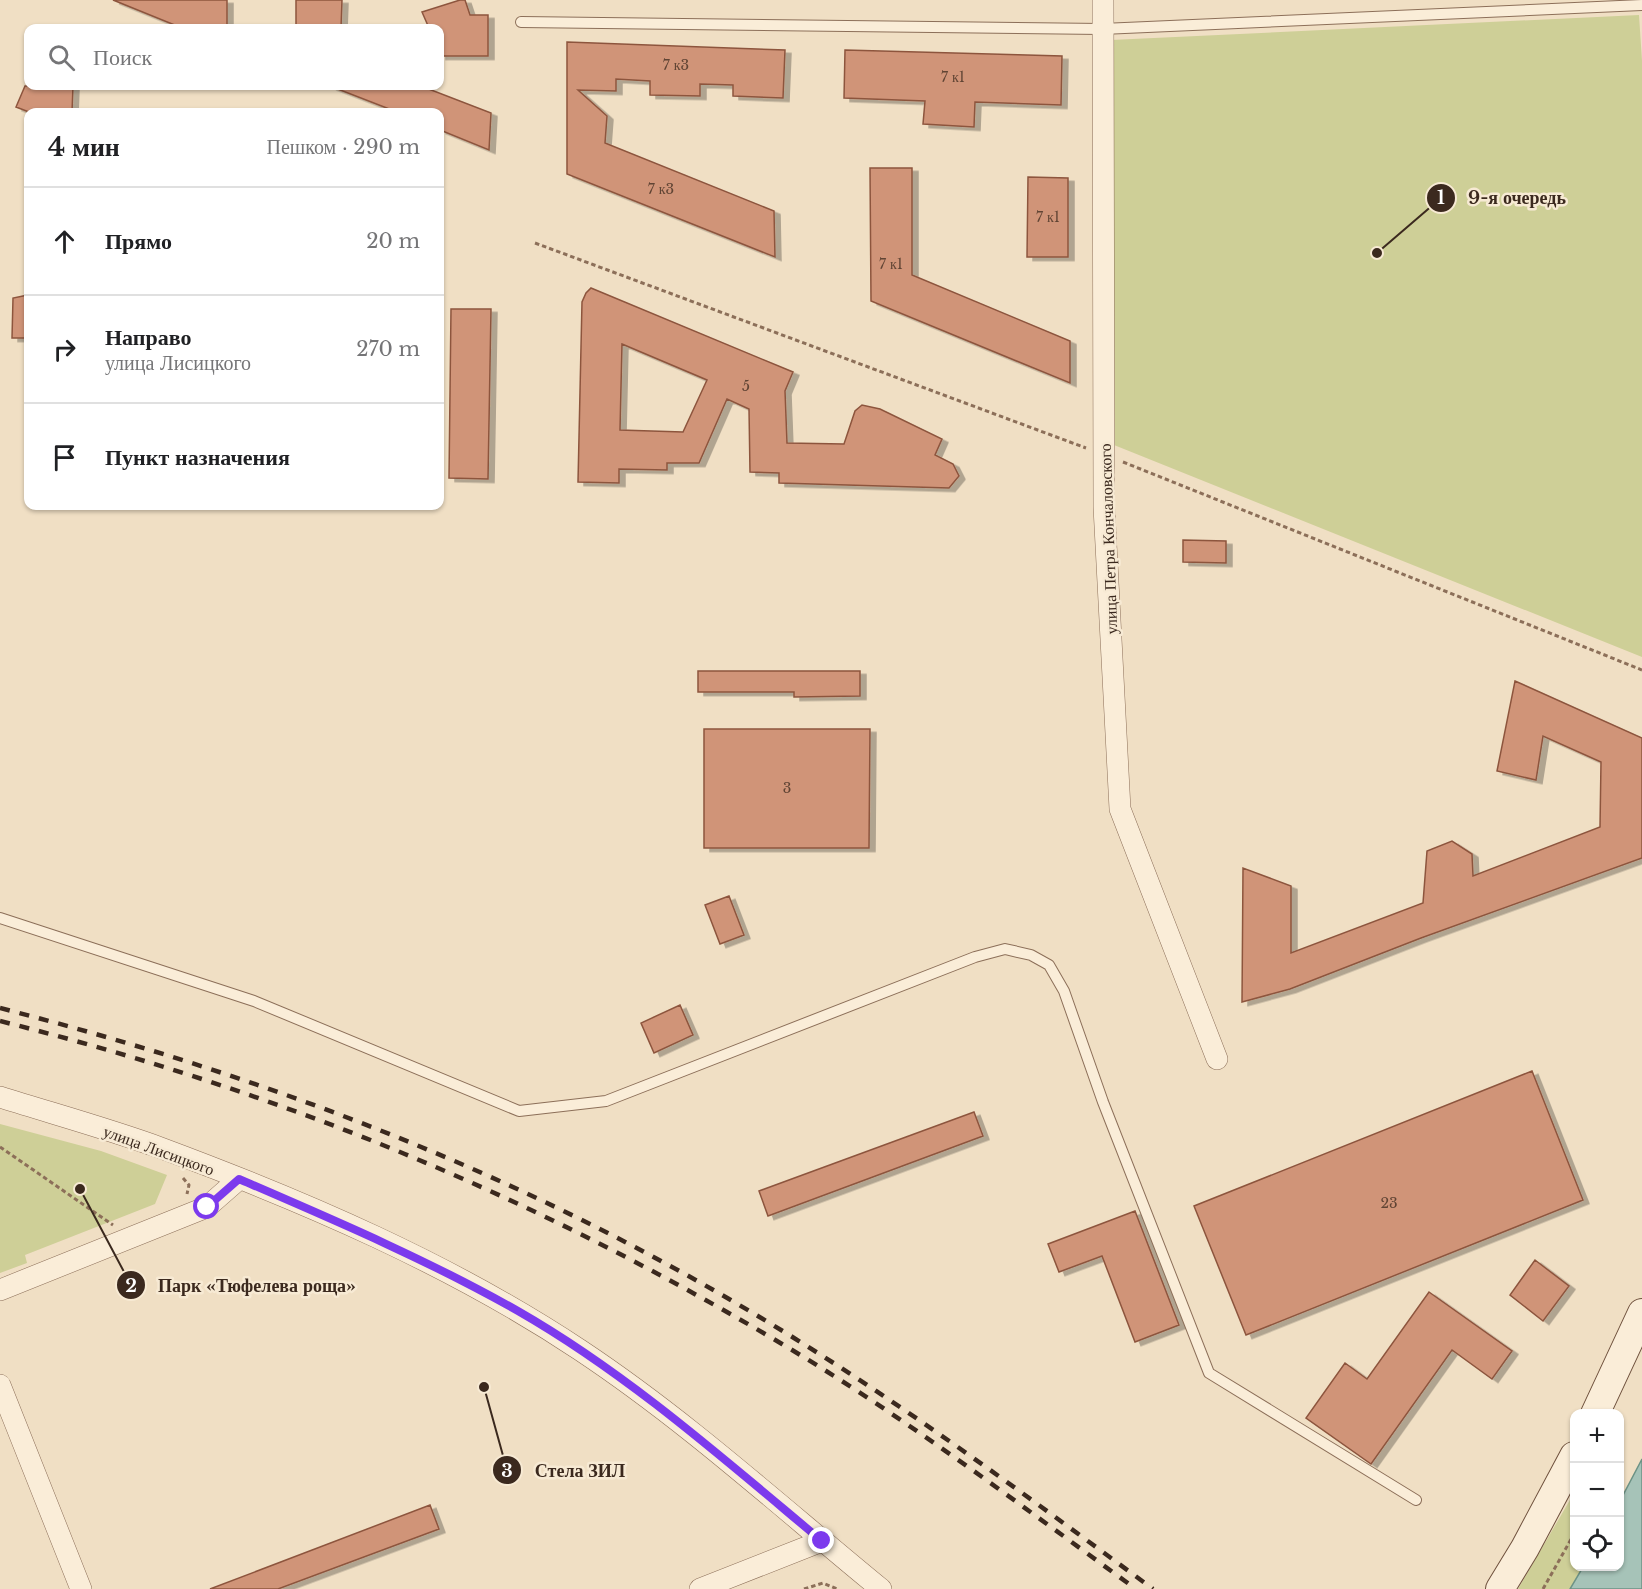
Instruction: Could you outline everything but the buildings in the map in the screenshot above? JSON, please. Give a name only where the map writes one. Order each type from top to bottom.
[{"type":"main road","points":[[1598,1409],[1642,1313]]},
{"type":"main road","points":[[1500,1589],[1571,1463]]},
{"type":"street","name":"улица Петра Кончаловского","points":[[1103,0],[1104,507],[1120,809],[1217,1059]]},
{"type":"street","name":"улица Лисицкого","points":[[0,1097],[159,1148],[239,1179],[408,1253],[528,1317],[581,1351],[681,1424],[881,1589]]},
{"type":"street","points":[[0,1290],[207,1207],[239,1179]]},
{"type":"street","points":[[0,1384],[81,1589]]},
{"type":"street","points":[[700,1589],[822,1541]]},
{"type":"lane","points":[[521,22],[1102,29],[1642,4]]},
{"type":"lane","points":[[0,918],[255,1001],[519,1111],[606,1101],[975,957],[1005,949],[1030,955],[1049,965],[1064,991],[1103,1102],[1209,1373],[1416,1500]]},
{"type":"path","points":[[0,1147],[113,1225]]},
{"type":"path","points":[[1543,1589],[1570,1543]]},
{"type":"path","points":[[804,1589],[823,1583],[837,1589]]},
{"type":"green space","points":[[1639,15],[1642,61],[1642,657],[1114,445],[1111,40]]},
{"type":"green space","points":[[0,1124],[101,1151],[167,1175],[155,1204],[25,1255],[27,1263],[0,1273]]},
{"type":"green space","points":[[1570,1500],[1570,1571],[1581,1571],[1570,1589],[1518,1589]]},
{"type":"shaded area","points":[[1642,1459],[1642,1589],[1570,1589],[1581,1571],[1624,1571],[1624,1493]]},
{"type":"railway","points":[[0,1008],[209,1069],[310,1104],[410,1142],[604,1231],[700,1282],[840,1367],[976,1460],[1153,1589]]},
{"type":"railway","points":[[0,1021],[105,1049],[206,1080],[306,1115],[403,1153],[499,1195],[594,1241],[688,1290],[828,1372],[962,1462],[1136,1589]]},
{"type":"place","name":"9-я очередь","points":[[1377,253]]},
{"type":"place","name":"Парк «Тюфелева роща»","points":[[80,1189]]},
{"type":"place","name":"Стела ЗИЛ","points":[[484,1387]]},
{"type":"route","points":[[207,1207],[222,1197],[239,1179],[408,1253],[519,1312],[581,1351],[681,1424],[822,1541]]}]
